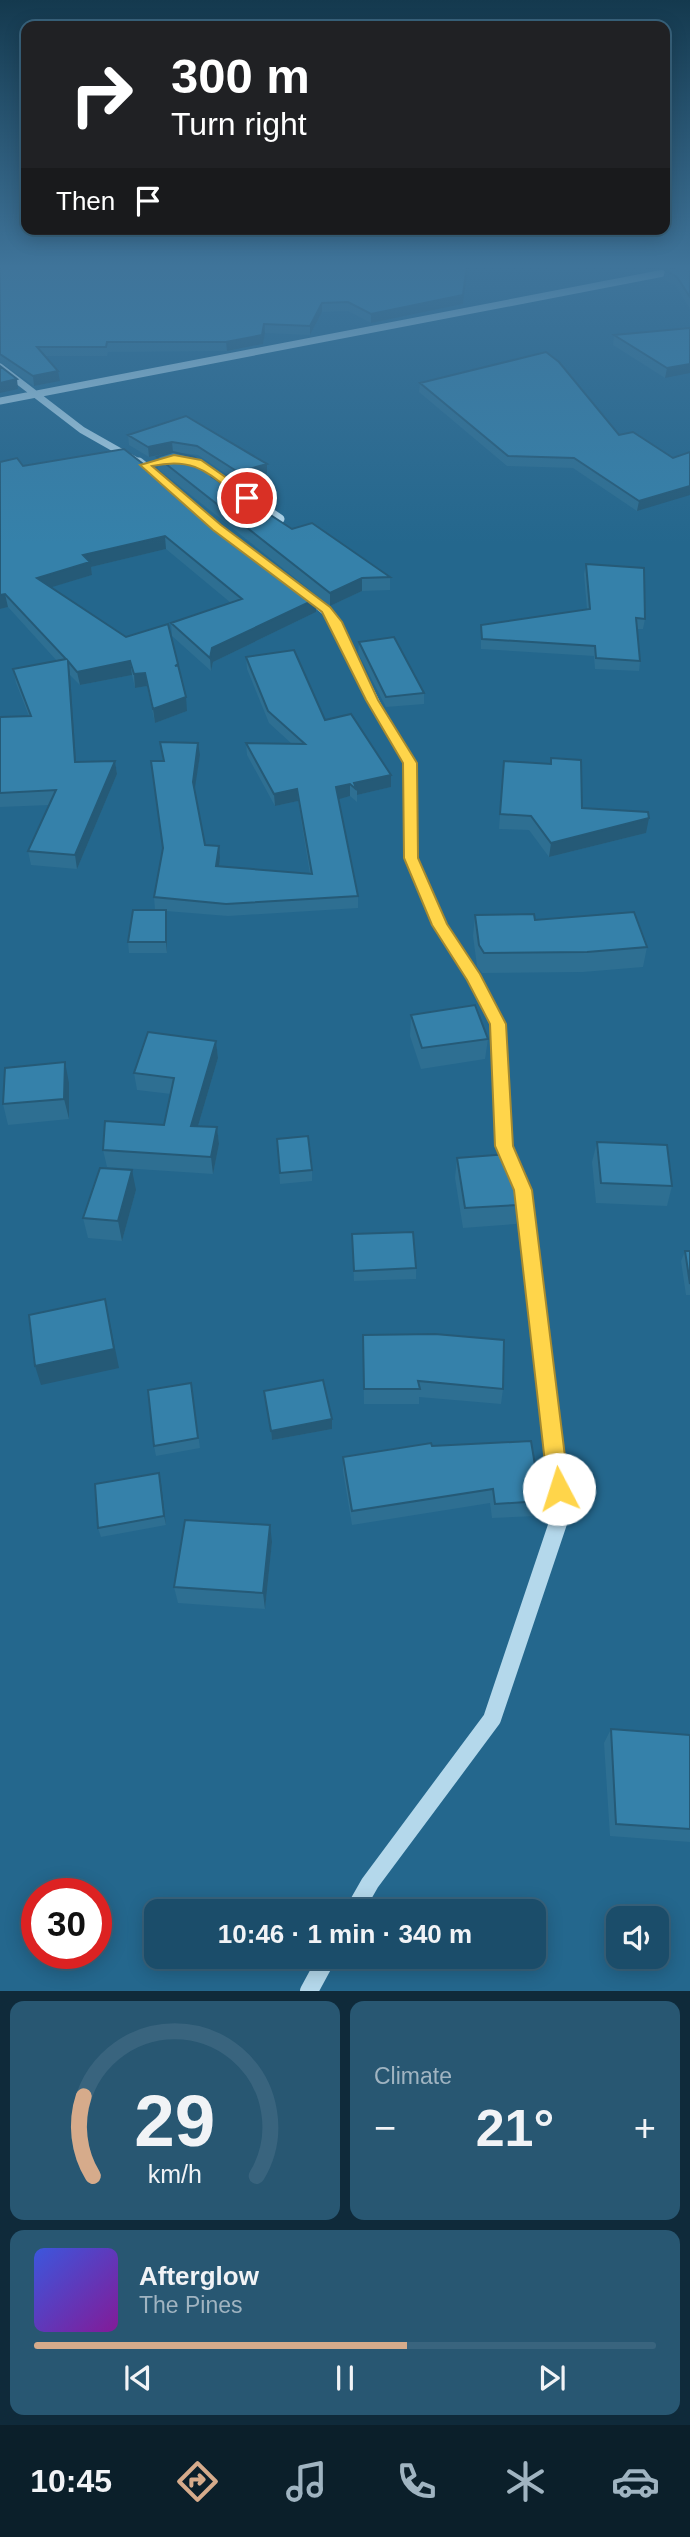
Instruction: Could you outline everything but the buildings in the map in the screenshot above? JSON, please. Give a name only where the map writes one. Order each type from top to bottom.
[{"type":"street","points":[[0,401],[228,358]]},
{"type":"street","points":[[0,367],[82,430],[150,464],[176,492]]},
{"type":"street","points":[[197,462],[280,519]]},
{"type":"street","points":[[293,585],[333,617],[372,700],[410,763],[411,858],[440,925],[474,978],[498,1024],[504,1146],[523,1190],[555,1440],[561,1514],[492,1718],[361,1899]]},
{"type":"street","points":[[309,1991],[321,1969]]},
{"type":"route","points":[[247,498],[197,462],[185,458],[145,465],[217,527],[333,617],[372,700],[410,763],[411,858],[440,925],[474,978],[498,1024],[504,1146],[523,1190],[559,1489]]}]
